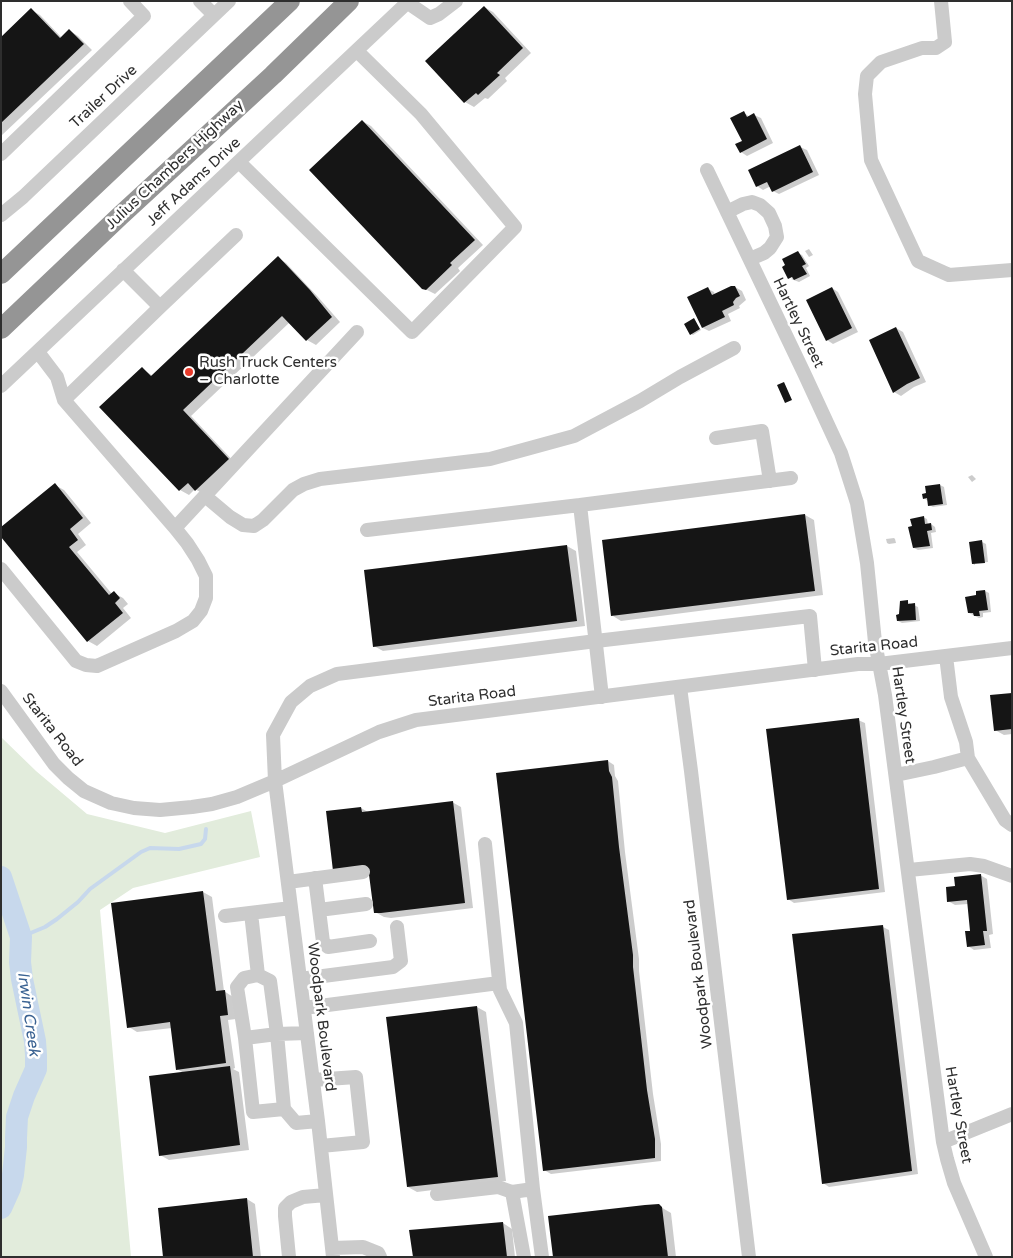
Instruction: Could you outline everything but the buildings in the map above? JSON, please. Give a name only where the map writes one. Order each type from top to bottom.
[{"type":"highway","points":[[1,274],[290,1]]},
{"type":"highway","name":"Julius Chambers Highway","points":[[1,329],[273,75],[349,1]]},
{"type":"street","points":[[1,154],[144,16],[130,1]]},
{"type":"street","points":[[200,1],[214,16]]},
{"type":"street","name":"Trailer Drive","points":[[2,211],[23,197],[229,1]]},
{"type":"street","points":[[408,2],[430,18],[439,14],[456,1]]},
{"type":"street","points":[[941,1],[945,42],[936,48],[922,48],[881,62],[867,76],[865,94],[871,160],[918,261],[949,275],[1012,270]]},
{"type":"street","name":"Jeff Adams Drive","points":[[1,386],[408,2]]},
{"type":"street","points":[[239,162],[412,332],[515,227],[421,114],[357,50]]},
{"type":"street","name":"Hartley Street","points":[[707,170],[841,453],[852,486],[867,563],[875,642],[885,695],[944,1142],[954,1182],[986,1257]]},
{"type":"street","points":[[727,212],[752,202],[760,205],[769,213],[775,226],[777,237],[770,248],[764,253],[750,259]]},
{"type":"street","points":[[64,400],[236,235]]},
{"type":"street","points":[[123,270],[160,307]]},
{"type":"street","points":[[174,528],[357,332]]},
{"type":"street","points":[[205,496],[230,518],[243,525],[254,526],[263,520],[293,490],[320,479],[490,459],[574,436],[734,348]]},
{"type":"street","points":[[1,569],[76,660],[97,666],[194,621],[201,611],[206,598],[206,576],[187,543],[64,400],[57,378],[38,352]]},
{"type":"street","points":[[716,438],[762,431],[770,481]]},
{"type":"street","points":[[368,530],[791,478]]},
{"type":"street","points":[[580,505],[602,697]]},
{"type":"street","name":"Woodpark Boulevard","points":[[333,1252],[275,781],[272,735],[291,702],[310,686],[337,674],[810,616],[815,670]]},
{"type":"street","name":"Starita Road","points":[[1,691],[54,764],[84,791],[111,803],[134,808],[160,810],[212,804],[237,797],[379,732],[416,720],[858,664],[880,664],[1012,648]]},
{"type":"street","points":[[946,656],[951,697],[966,742],[968,758],[1004,820],[1012,825]]},
{"type":"street","name":"Woodpark Boulevard","points":[[680,687],[748,1257]]},
{"type":"street","points":[[896,775],[968,758]]},
{"type":"street","points":[[485,844],[500,990],[516,1023],[542,1257]]},
{"type":"street","points":[[909,870],[970,864],[984,866],[1012,876]]},
{"type":"street","points":[[288,882],[363,872]]},
{"type":"street","points":[[315,878],[323,942],[328,946],[370,941]]},
{"type":"street","points":[[319,910],[366,904]]},
{"type":"street","points":[[225,916],[291,908]]},
{"type":"street","points":[[251,913],[258,975]]},
{"type":"street","points":[[300,979],[393,967],[401,961],[397,927]]},
{"type":"street","points":[[284,1109],[253,1112],[237,987],[244,978],[258,975],[270,981],[284,1109],[296,1124],[318,1121]]},
{"type":"street","points":[[304,1008],[499,983]]},
{"type":"street","points":[[245,1038],[277,1034],[307,1034]]},
{"type":"street","points":[[313,1080],[356,1077],[363,1142],[321,1146]]},
{"type":"street","points":[[944,1142],[1012,1114]]},
{"type":"street","points":[[437,1194],[498,1186],[512,1192],[534,1189]]},
{"type":"street","points":[[512,1192],[524,1257]]},
{"type":"street","points":[[289,1257],[285,1208],[291,1202],[303,1197],[326,1195]]},
{"type":"street","points":[[333,1252],[363,1247],[378,1253],[380,1257]]},
{"type":"green space","points":[[1,737],[36,771],[87,814],[165,833],[251,811],[260,857],[133,888],[100,910],[131,1257],[1,1257]]},
{"type":"waterway","points":[[21,937],[45,927],[57,919],[78,902],[90,889],[141,852],[150,848],[179,849],[201,844],[205,839],[206,829]]},
{"type":"waterway","name":"Irwin Creek","points":[[1,877],[21,937],[20,962],[22,979],[35,1041],[36,1055],[36,1069],[17,1117],[13,1175],[10,1188],[1,1208]]},
{"type":"place","name":"Rush Truck Centers – Charlotte","points":[[189,372]]}]
